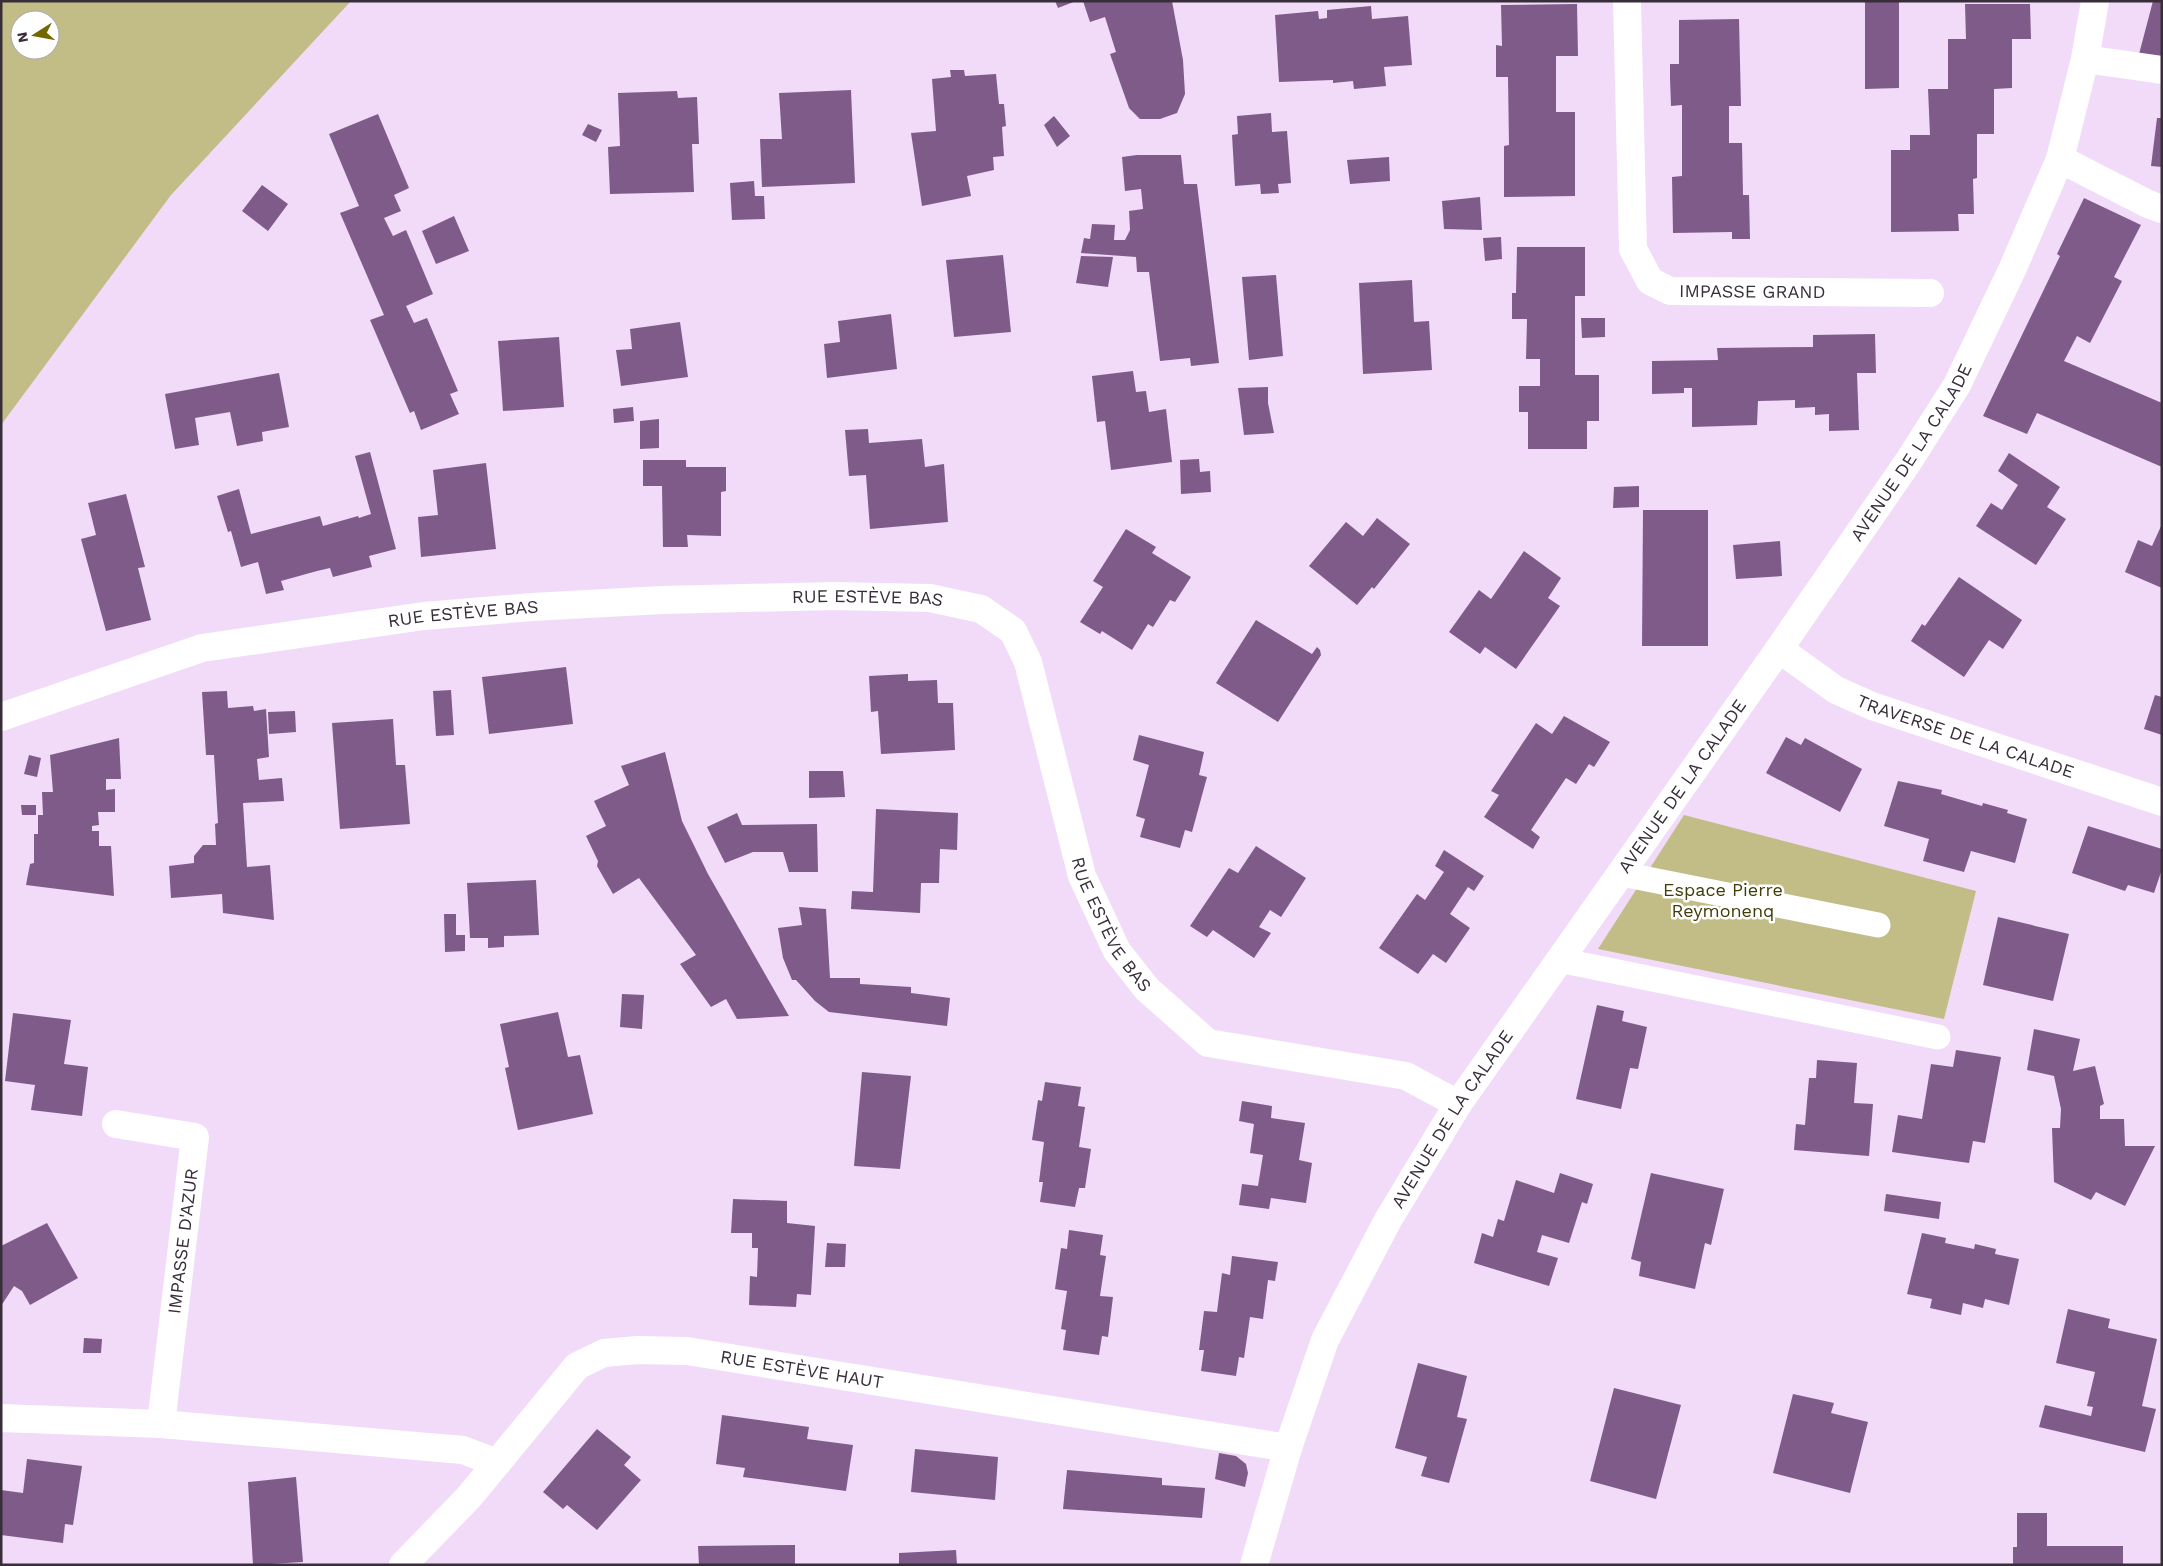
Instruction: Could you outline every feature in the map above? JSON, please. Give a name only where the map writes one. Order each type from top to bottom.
[{"type":"street","name":"IMPASSE GRAND","points":[[1627,1],[1633,249],[1650,281],[1670,291],[1930,293]]},
{"type":"street","name":"AVENUE DE LA CALADE","points":[[1254,1565],[1288,1448],[1325,1340],[1388,1220],[1458,1104],[1779,649],[1908,462],[1957,385],[2012,270],[2060,159],[2086,58],[2095,1]]},
{"type":"street","points":[[2086,58],[2162,70]]},
{"type":"street","points":[[2060,159],[2148,204],[2162,209]]},
{"type":"street","name":"RUE ESTÈVE BAS","points":[[1,717],[202,648],[424,616],[662,600],[833,596],[930,598],[981,609],[1013,631],[1028,662],[1082,876],[1117,951],[1148,989],[1208,1043],[1406,1076],[1458,1104]]},
{"type":"street","name":"TRAVERSE DE LA CALADE","points":[[1779,649],[1836,690],[1872,706],[2162,802]]},
{"type":"street","name":"IMPASSE D'AZUR","points":[[116,1124],[195,1137],[161,1424]]},
{"type":"street","name":"RUE ESTÈVE HAUT","points":[[403,1565],[470,1497],[576,1366],[604,1353],[637,1350],[687,1351],[1288,1448]]},
{"type":"street","points":[[1,1418],[161,1424],[463,1450],[497,1463]]},
{"type":"lane","points":[[1622,874],[1878,925]]},
{"type":"lane","points":[[1560,960],[1938,1037]]},
{"type":"green space","points":[[1,1],[351,1],[171,195],[1,425]]},
{"type":"green space","name":"Espace Pierre Reymonenq","points":[[1684,815],[1976,891],[1944,1019],[1598,949]]},
{"type":"building","points":[[1055,1],[1076,1],[1058,8]]},
{"type":"building","points":[[1083,1],[1172,1],[1183,60],[1185,94],[1177,113],[1160,119],[1140,119],[1129,108],[1110,54],[1116,52],[1105,17],[1090,22]]},
{"type":"building","points":[[1865,1],[1899,1],[1899,88],[1865,89]]},
{"type":"building","points":[[2153,1],[2162,1],[2162,62],[2138,58]]},
{"type":"building","points":[[1577,4],[1578,56],[1556,56],[1556,112],[1575,112],[1575,196],[1504,197],[1504,146],[1509,145],[1508,77],[1496,77],[1496,45],[1502,46],[1501,5]]},
{"type":"building","points":[[1965,4],[2030,4],[2031,39],[2012,39],[2012,88],[1994,89],[1994,134],[1977,134],[1977,178],[1973,179],[1974,214],[1958,214],[1959,231],[1891,232],[1891,150],[1910,150],[1910,135],[1930,135],[1928,89],[1948,89],[1948,39],[1966,39]]},
{"type":"building","points":[[1371,6],[1372,19],[1408,16],[1412,65],[1384,67],[1386,86],[1354,89],[1353,81],[1333,83],[1333,80],[1279,82],[1275,15],[1318,11],[1319,19],[1327,18],[1327,10]]},
{"type":"building","points":[[1739,19],[1741,106],[1729,106],[1729,143],[1742,143],[1743,195],[1749,195],[1750,239],[1732,239],[1732,232],[1673,233],[1672,177],[1682,176],[1682,105],[1671,106],[1670,64],[1679,64],[1679,20]]},
{"type":"building","points":[[950,70],[964,70],[965,76],[996,74],[999,104],[1004,104],[1006,126],[1002,127],[1004,156],[993,157],[994,170],[967,176],[971,196],[922,206],[911,133],[936,131],[932,79],[951,77]]},
{"type":"building","points":[[851,90],[855,183],[762,187],[760,139],[782,139],[779,93]]},
{"type":"building","points":[[677,91],[678,98],[697,97],[699,144],[692,144],[694,192],[610,194],[608,147],[620,146],[618,93]]},
{"type":"building","points":[[1271,113],[1272,132],[1287,131],[1291,183],[1278,184],[1279,193],[1261,194],[1260,184],[1235,186],[1232,135],[1238,134],[1237,116]]},
{"type":"building","points":[[378,114],[409,188],[394,195],[401,211],[384,218],[393,236],[406,230],[433,294],[406,306],[414,323],[427,318],[458,391],[450,394],[459,414],[421,430],[414,411],[410,413],[370,320],[384,315],[340,213],[359,206],[329,134]]},
{"type":"building","points":[[1054,116],[1070,136],[1057,147],[1044,125]]},
{"type":"building","points":[[2157,118],[2162,118],[2162,167],[2151,166]]},
{"type":"building","points":[[588,124],[602,130],[596,142],[582,135]]},
{"type":"building","points":[[1181,155],[1184,184],[1197,184],[1219,363],[1191,366],[1190,358],[1160,361],[1149,272],[1137,272],[1136,257],[1081,253],[1084,238],[1090,239],[1092,224],[1115,225],[1114,240],[1125,240],[1130,230],[1129,211],[1143,209],[1141,189],[1125,191],[1122,157]]},
{"type":"building","points":[[1389,157],[1390,181],[1350,184],[1347,160]]},
{"type":"building","points":[[754,181],[755,196],[764,196],[765,219],[732,220],[730,183]]},
{"type":"building","points":[[262,185],[288,204],[268,231],[242,211]]},
{"type":"building","points":[[1480,197],[1482,230],[1444,229],[1442,201]]},
{"type":"building","points":[[2084,198],[2141,225],[2114,277],[2122,281],[2090,343],[2077,336],[2064,361],[2162,403],[2162,467],[2037,413],[2027,434],[1983,416],[2060,256],[2057,254]]},
{"type":"building","points":[[454,216],[469,251],[436,264],[422,231]]},
{"type":"building","points":[[1501,237],[1502,259],[1485,261],[1483,238]]},
{"type":"building","points":[[1517,247],[1585,247],[1585,296],[1575,296],[1575,375],[1599,375],[1599,421],[1587,421],[1587,449],[1528,449],[1528,412],[1519,412],[1519,386],[1540,386],[1540,359],[1526,359],[1527,319],[1512,319],[1512,293],[1516,293]]},
{"type":"building","points":[[1003,255],[1011,332],[954,337],[946,260]]},
{"type":"building","points":[[1081,256],[1113,257],[1108,287],[1076,283]]},
{"type":"building","points":[[1276,275],[1283,356],[1249,360],[1242,277]]},
{"type":"building","points":[[1412,280],[1414,322],[1429,321],[1432,370],[1363,374],[1359,283]]},
{"type":"building","points":[[891,314],[897,369],[827,378],[824,344],[840,342],[838,321]]},
{"type":"building","points":[[1581,318],[1605,318],[1605,337],[1582,338]]},
{"type":"building","points":[[680,322],[688,377],[621,386],[616,350],[632,349],[630,329]]},
{"type":"building","points":[[1875,334],[1876,373],[1857,373],[1859,430],[1829,431],[1829,414],[1815,415],[1815,407],[1795,408],[1795,400],[1758,401],[1757,425],[1692,427],[1692,388],[1684,388],[1684,393],[1652,394],[1652,361],[1718,360],[1717,348],[1813,347],[1813,335]]},
{"type":"building","points":[[559,337],[564,407],[503,411],[498,341]]},
{"type":"building","points":[[1133,371],[1136,392],[1146,391],[1149,412],[1166,409],[1172,462],[1111,470],[1105,421],[1097,422],[1092,376]]},
{"type":"building","points":[[279,373],[289,427],[262,432],[263,441],[237,446],[230,412],[195,418],[199,445],[175,449],[165,394]]},
{"type":"building","points":[[1268,387],[1268,403],[1274,433],[1244,435],[1238,388]]},
{"type":"building","points":[[633,407],[634,421],[614,423],[613,409]]},
{"type":"building","points":[[659,419],[659,448],[640,449],[640,421]]},
{"type":"building","points":[[868,429],[869,443],[922,439],[925,467],[944,464],[948,522],[870,529],[866,475],[849,476],[845,430]]},
{"type":"building","points":[[370,452],[396,549],[369,556],[372,567],[333,577],[330,568],[317,571],[281,581],[284,590],[266,594],[258,562],[241,567],[231,531],[228,532],[217,496],[239,489],[251,534],[320,516],[323,526],[358,516],[359,518],[371,514],[355,456]]},
{"type":"building","points":[[2009,453],[2060,487],[2047,507],[2066,519],[2036,565],[1976,526],[1991,503],[2002,510],[2018,485],[1998,471]]},
{"type":"building","points":[[1199,459],[1200,472],[1210,471],[1211,492],[1181,494],[1180,460]]},
{"type":"building","points":[[643,460],[686,460],[686,467],[726,467],[726,491],[721,492],[721,536],[687,535],[688,547],[663,547],[662,486],[643,486]]},
{"type":"building","points":[[486,463],[496,549],[421,557],[418,517],[438,515],[433,470]]},
{"type":"building","points":[[1639,486],[1639,507],[1613,508],[1614,487]]},
{"type":"building","points":[[126,494],[145,567],[138,568],[151,620],[106,631],[81,539],[96,535],[88,503]]},
{"type":"building","points":[[1643,510],[1708,510],[1708,646],[1642,646]]},
{"type":"building","points":[[1377,518],[1410,544],[1374,589],[1372,587],[1357,605],[1309,566],[1346,522],[1363,536]]},
{"type":"building","points":[[2162,524],[2162,588],[2125,572],[2138,540],[2152,546]]},
{"type":"building","points":[[1126,529],[1156,547],[1152,553],[1191,577],[1175,602],[1170,600],[1153,627],[1148,624],[1132,650],[1102,631],[1100,634],[1080,622],[1103,587],[1093,581]]},
{"type":"building","points":[[1780,541],[1782,576],[1736,579],[1733,545]]},
{"type":"building","points":[[1524,551],[1561,578],[1548,598],[1560,606],[1516,669],[1485,647],[1480,654],[1449,632],[1479,590],[1491,599]]},
{"type":"building","points":[[1959,577],[2022,620],[2003,649],[1989,640],[1964,677],[1911,641],[1922,624],[1925,626]]},
{"type":"building","points":[[1256,620],[1312,654],[1317,647],[1320,650],[1321,655],[1278,722],[1216,683]]},
{"type":"building","points":[[566,667],[573,724],[489,734],[482,677]]},
{"type":"building","points":[[908,674],[908,681],[937,680],[938,703],[953,703],[955,750],[881,754],[878,711],[871,712],[869,676]]},
{"type":"building","points":[[451,690],[454,735],[436,736],[433,691]]},
{"type":"building","points":[[227,691],[228,708],[253,706],[254,711],[266,709],[269,757],[257,759],[259,780],[282,778],[284,801],[243,803],[247,867],[270,865],[274,920],[223,913],[222,894],[171,898],[169,866],[194,863],[194,856],[203,845],[216,845],[215,824],[218,823],[214,755],[206,755],[202,692]]},
{"type":"building","points":[[2155,695],[2162,697],[2162,735],[2144,729]]},
{"type":"building","points":[[295,711],[296,732],[269,734],[268,712]]},
{"type":"building","points":[[1564,716],[1610,742],[1594,767],[1589,764],[1576,784],[1566,778],[1531,830],[1540,837],[1533,849],[1484,817],[1499,795],[1491,791],[1536,723],[1552,734]]},
{"type":"building","points":[[393,719],[396,765],[405,765],[410,824],[340,829],[332,723]]},
{"type":"building","points":[[1139,735],[1204,752],[1199,775],[1207,777],[1192,832],[1185,830],[1180,848],[1140,837],[1145,819],[1136,816],[1149,765],[1133,760]]},
{"type":"building","points":[[1786,737],[1801,745],[1805,738],[1862,769],[1840,812],[1766,773]]},
{"type":"building","points":[[119,738],[121,779],[106,779],[106,790],[115,789],[115,812],[98,812],[99,825],[92,826],[92,831],[99,831],[99,846],[111,846],[114,896],[26,885],[30,864],[34,863],[34,834],[38,834],[38,815],[43,815],[42,792],[53,792],[50,755]]},
{"type":"building","points":[[665,752],[682,821],[708,874],[789,1016],[737,1019],[726,999],[711,1007],[680,964],[696,955],[639,878],[613,894],[597,866],[598,861],[586,836],[606,826],[594,801],[629,785],[621,766]]},
{"type":"building","points":[[29,755],[41,758],[37,777],[24,774]]},
{"type":"building","points":[[809,771],[843,771],[845,797],[809,798]]},
{"type":"building","points":[[1898,781],[1942,790],[1941,794],[1982,806],[1983,803],[2008,810],[2007,813],[2027,819],[2015,863],[1971,851],[1964,872],[1923,861],[1929,839],[1884,826]]},
{"type":"building","points":[[21,805],[36,805],[36,815],[22,815]]},
{"type":"building","points":[[876,809],[958,813],[957,850],[940,849],[939,883],[921,883],[920,913],[851,909],[852,891],[873,892]]},
{"type":"building","points":[[737,813],[742,825],[817,824],[818,872],[789,872],[783,852],[753,852],[725,863],[707,827]]},
{"type":"building","points":[[2088,826],[2162,849],[2162,869],[2154,893],[2128,885],[2125,891],[2072,873]]},
{"type":"building","points":[[1256,846],[1306,878],[1281,917],[1270,910],[1259,927],[1271,933],[1254,958],[1213,930],[1207,937],[1190,926],[1229,868],[1238,873]]},
{"type":"building","points":[[1444,850],[1484,876],[1474,891],[1468,887],[1450,914],[1470,928],[1446,963],[1433,954],[1418,974],[1379,948],[1417,894],[1425,900],[1444,872],[1435,866]]},
{"type":"building","points":[[536,880],[539,935],[504,936],[504,947],[488,948],[488,938],[470,938],[467,883]]},
{"type":"building","points":[[799,907],[826,909],[830,978],[860,978],[860,984],[911,987],[911,993],[950,998],[947,1026],[829,1012],[815,1001],[796,980],[792,980],[783,958],[778,928],[802,925]]},
{"type":"building","points":[[444,914],[456,914],[456,935],[465,935],[465,951],[445,952]]},
{"type":"building","points":[[1998,917],[2069,934],[2053,1001],[1983,985]]},
{"type":"building","points":[[622,994],[644,995],[642,1029],[620,1027]]},
{"type":"building","points":[[1597,1005],[1624,1011],[1622,1021],[1647,1027],[1638,1069],[1630,1068],[1621,1109],[1576,1099]]},
{"type":"building","points":[[558,1012],[568,1057],[580,1055],[593,1114],[518,1130],[505,1068],[509,1067],[500,1024]]},
{"type":"building","points":[[13,1013],[71,1020],[64,1064],[88,1067],[82,1116],[31,1110],[35,1085],[5,1081]]},
{"type":"building","points":[[2034,1029],[2080,1039],[2073,1071],[2095,1066],[2104,1104],[2100,1106],[2100,1119],[2124,1119],[2125,1146],[2155,1146],[2125,1206],[2096,1192],[2091,1200],[2054,1182],[2052,1128],[2060,1128],[2061,1109],[2054,1076],[2027,1070]]},
{"type":"building","points":[[1956,1050],[2001,1057],[1985,1143],[1973,1141],[1969,1163],[1892,1152],[1898,1115],[1922,1119],[1931,1064],[1953,1067]]},
{"type":"building","points":[[1817,1060],[1857,1063],[1854,1103],[1873,1104],[1869,1156],[1794,1150],[1796,1124],[1805,1125],[1809,1078],[1816,1078]]},
{"type":"building","points":[[862,1072],[911,1076],[900,1169],[854,1166]]},
{"type":"building","points":[[1045,1082],[1081,1087],[1078,1106],[1085,1107],[1079,1147],[1091,1149],[1085,1188],[1079,1188],[1075,1207],[1040,1202],[1043,1182],[1039,1182],[1044,1142],[1032,1140],[1038,1100],[1042,1101]]},
{"type":"building","points":[[1242,1101],[1272,1106],[1271,1118],[1305,1123],[1299,1160],[1312,1163],[1306,1203],[1271,1198],[1269,1209],[1239,1205],[1242,1184],[1258,1186],[1263,1155],[1250,1153],[1254,1124],[1239,1121]]},
{"type":"building","points":[[1560,1173],[1593,1184],[1587,1204],[1582,1202],[1569,1243],[1542,1235],[1537,1252],[1558,1258],[1549,1286],[1474,1263],[1482,1233],[1493,1237],[1498,1219],[1504,1221],[1516,1180],[1554,1193]]},
{"type":"building","points":[[1651,1173],[1724,1189],[1711,1245],[1705,1243],[1695,1289],[1639,1276],[1641,1262],[1631,1259]]},
{"type":"building","points":[[1886,1194],[1941,1202],[1939,1219],[1884,1211]]},
{"type":"building","points":[[733,1199],[787,1201],[787,1223],[815,1226],[811,1295],[797,1294],[796,1307],[749,1305],[750,1276],[757,1277],[758,1248],[752,1248],[752,1233],[731,1233]]},
{"type":"building","points":[[47,1223],[78,1278],[30,1305],[22,1291],[14,1286],[1,1306],[1,1246]]},
{"type":"building","points":[[1069,1230],[1103,1235],[1100,1255],[1106,1256],[1100,1296],[1113,1297],[1108,1337],[1102,1336],[1099,1355],[1063,1350],[1066,1330],[1061,1329],[1067,1291],[1055,1289],[1061,1248],[1067,1249]]},
{"type":"building","points":[[1922,1233],[1946,1238],[1945,1243],[1974,1249],[1975,1244],[1996,1249],[1995,1254],[2019,1259],[2009,1305],[1985,1299],[1983,1308],[1963,1303],[1961,1315],[1930,1308],[1932,1299],[1907,1294]]},
{"type":"building","points":[[827,1243],[846,1244],[845,1267],[825,1267]]},
{"type":"building","points":[[1232,1256],[1278,1262],[1275,1281],[1268,1280],[1263,1319],[1250,1317],[1244,1358],[1239,1357],[1236,1376],[1201,1371],[1204,1350],[1199,1350],[1204,1311],[1217,1312],[1222,1273],[1230,1275]]},
{"type":"building","points":[[2068,1309],[2110,1319],[2108,1328],[2157,1339],[2142,1406],[2156,1409],[2145,1452],[2039,1427],[2045,1405],[2091,1416],[2093,1407],[2087,1406],[2095,1372],[2056,1363]]},
{"type":"building","points":[[84,1338],[102,1339],[101,1353],[83,1353]]},
{"type":"building","points":[[1418,1363],[1467,1376],[1457,1417],[1467,1419],[1449,1483],[1421,1476],[1427,1457],[1395,1448]]},
{"type":"building","points":[[1614,1388],[1681,1405],[1656,1499],[1590,1481]]},
{"type":"building","points":[[1793,1394],[1834,1403],[1831,1413],[1868,1422],[1850,1493],[1773,1473]]},
{"type":"building","points":[[722,1415],[809,1427],[807,1439],[853,1445],[846,1491],[743,1477],[745,1468],[716,1464]]},
{"type":"building","points":[[597,1429],[631,1457],[624,1465],[641,1480],[597,1530],[567,1505],[563,1509],[543,1492]]},
{"type":"building","points":[[915,1449],[998,1457],[995,1500],[911,1492]]},
{"type":"building","points":[[1219,1453],[1236,1456],[1246,1464],[1248,1473],[1245,1487],[1215,1479]]},
{"type":"building","points":[[27,1459],[82,1466],[73,1525],[65,1524],[63,1543],[1,1535],[1,1490],[23,1493]]},
{"type":"building","points":[[1067,1470],[1162,1478],[1162,1485],[1205,1488],[1202,1518],[1063,1509]]},
{"type":"building","points":[[296,1477],[303,1562],[253,1565],[248,1482]]},
{"type":"building","points":[[2017,1513],[2047,1513],[2047,1546],[2123,1546],[2123,1565],[2013,1565],[2013,1547],[2017,1547]]},
{"type":"building","points":[[795,1545],[795,1565],[699,1565],[698,1546]]},
{"type":"building","points":[[956,1550],[957,1565],[899,1565],[899,1553]]}]
